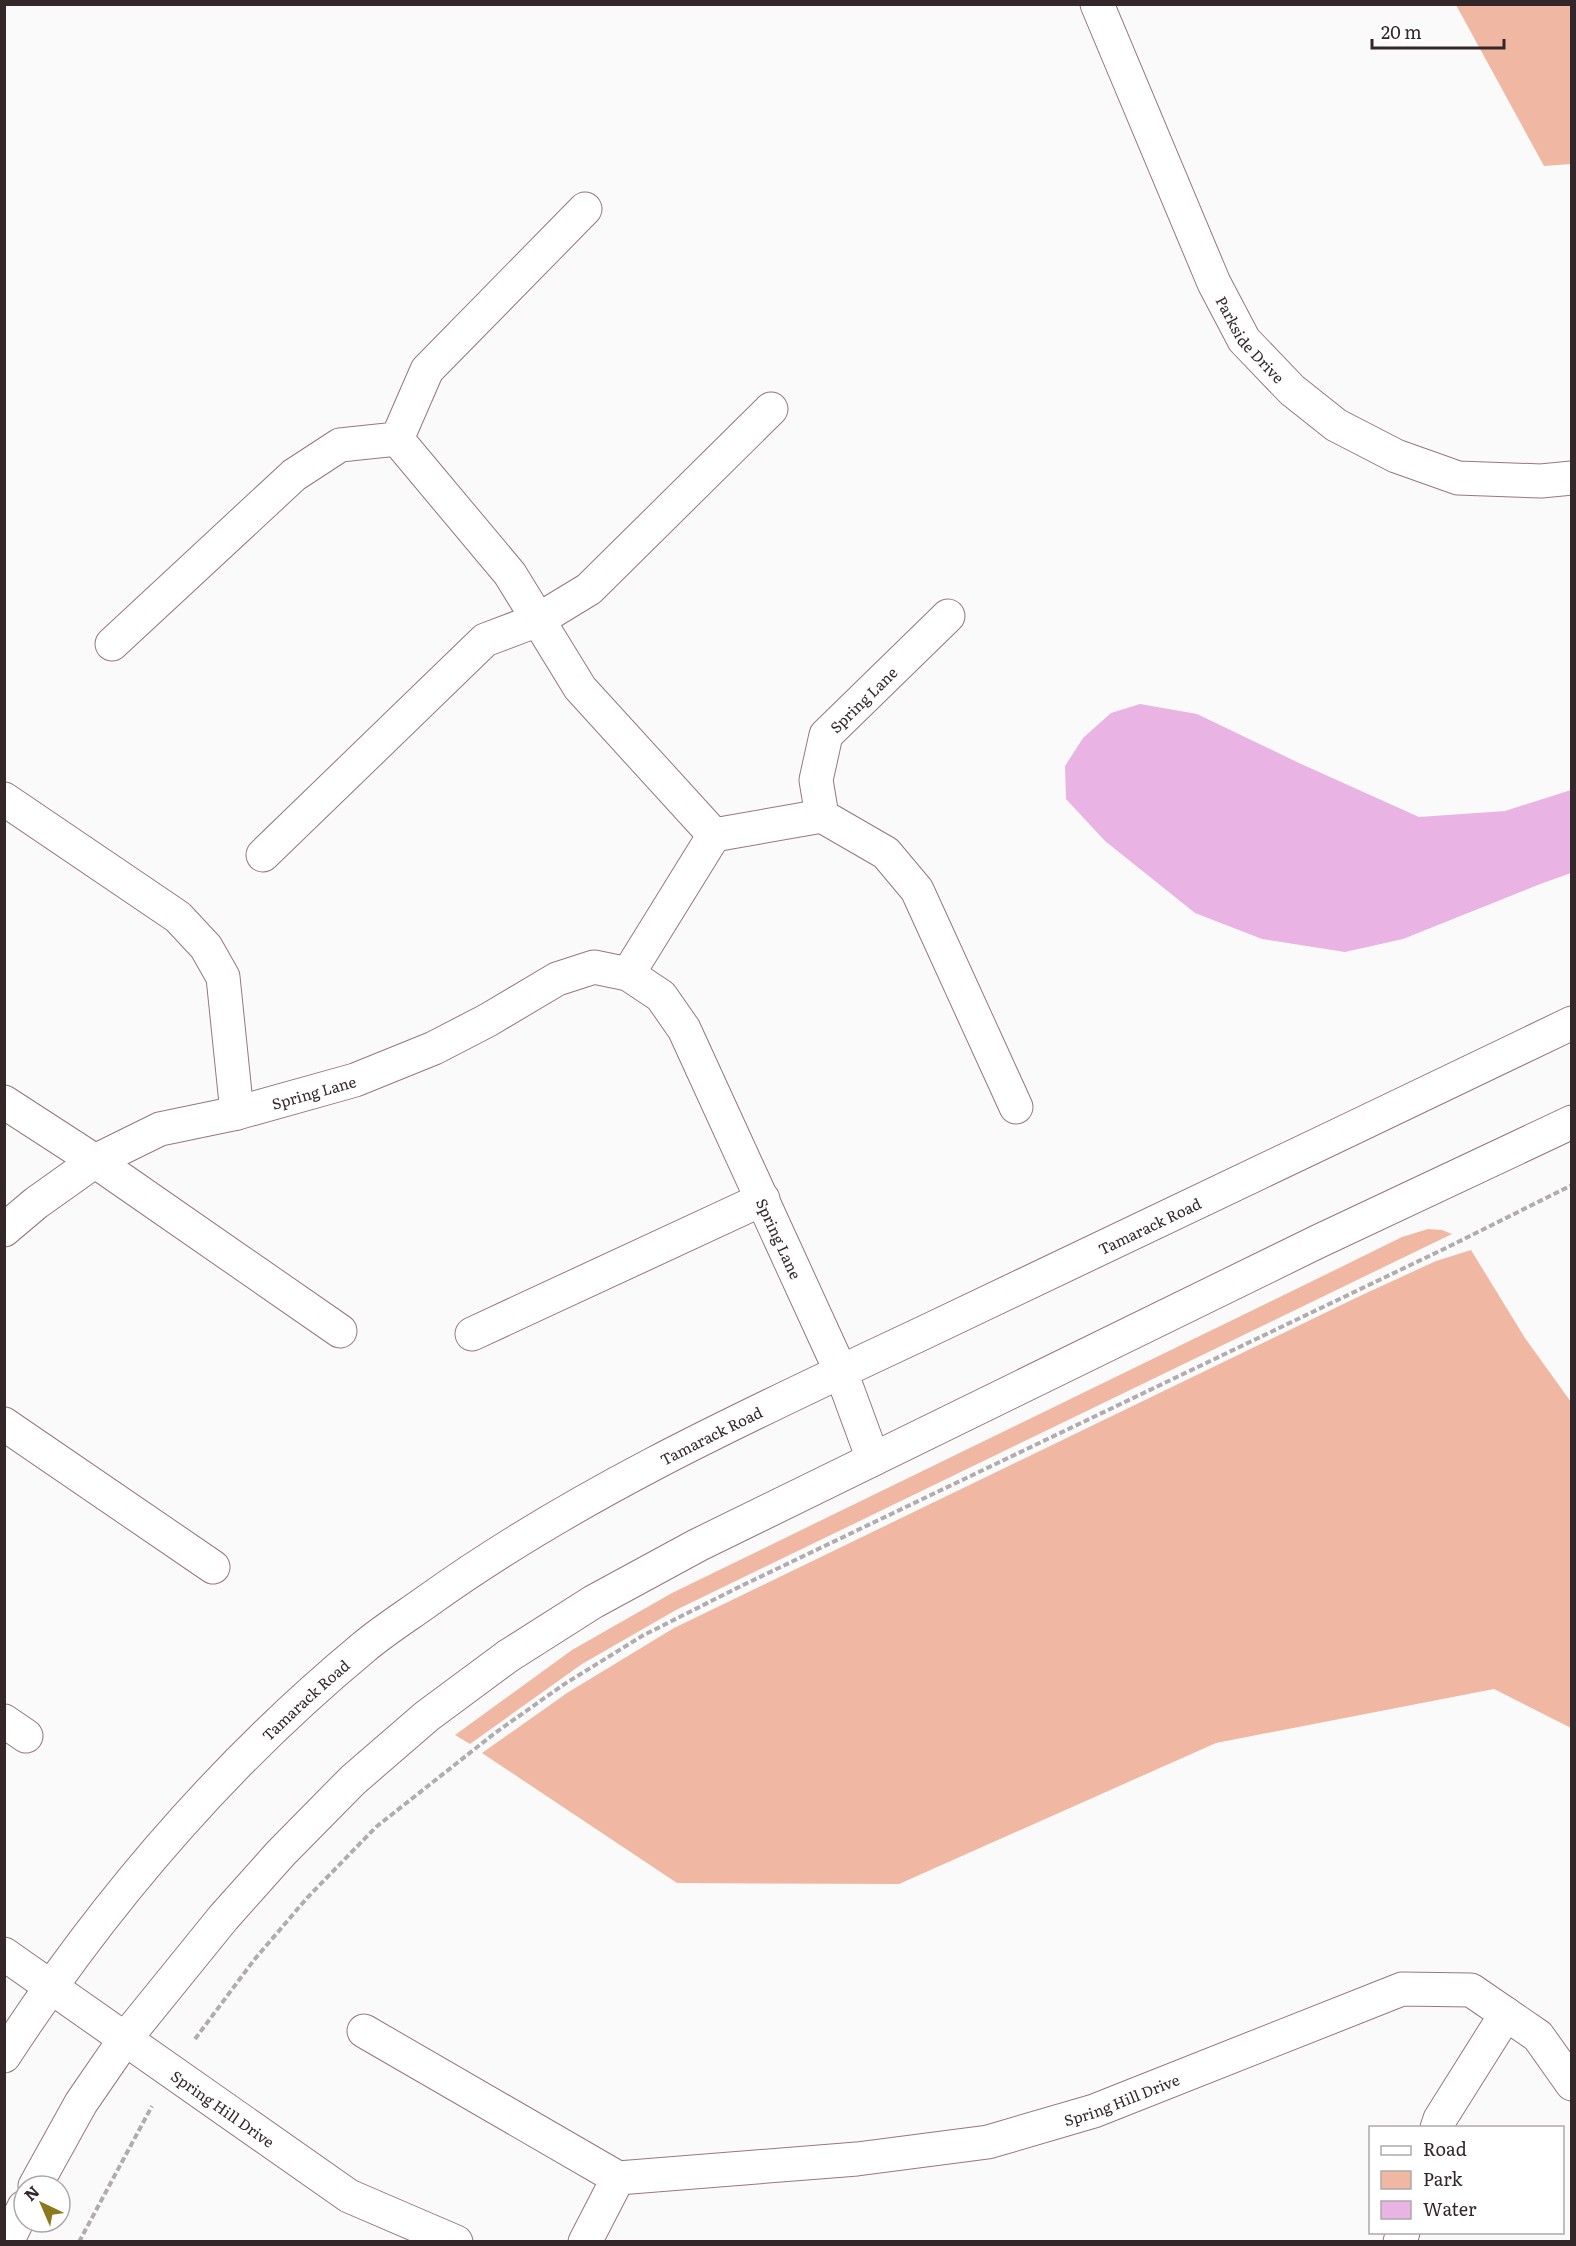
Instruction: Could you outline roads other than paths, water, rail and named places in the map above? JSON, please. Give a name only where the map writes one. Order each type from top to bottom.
[{"type":"street","name":"Parkside Drive","points":[[1097,4],[1214,283],[1244,340],[1292,390],[1336,425],[1396,456],[1458,478],[1541,481],[1572,478]]},
{"type":"street","points":[[397,439],[427,370],[585,209]]},
{"type":"street","points":[[263,855],[485,640],[538,620],[589,589],[771,409]]},
{"type":"street","points":[[397,439],[510,574],[580,688],[714,835]]},
{"type":"street","points":[[112,644],[294,475],[340,445],[397,439]]},
{"type":"street","name":"Spring Lane","points":[[822,816],[816,780],[826,735],[948,616]]},
{"type":"street","points":[[4,799],[178,917],[206,947],[223,977],[237,1113]]},
{"type":"street","points":[[628,974],[714,835],[822,816],[886,854],[917,890],[1016,1107]]},
{"type":"street","name":"Spring Lane","points":[[4,1230],[36,1203],[95,1161],[160,1130],[237,1113],[355,1080],[434,1048],[488,1020],[557,979],[594,967],[628,974],[661,996],[684,1029],[841,1372],[873,1459]]},
{"type":"street","name":"Tamarack Road","points":[[4,2056],[51,1986],[131,1880],[207,1796],[283,1720],[365,1646],[449,1585],[530,1532],[637,1473],[841,1372],[1572,1023]]},
{"type":"street","points":[[4,1102],[95,1161],[340,1331]]},
{"type":"street","points":[[42,2174],[81,2103],[125,2038],[223,1918],[281,1853],[353,1780],[427,1716],[508,1656],[593,1602],[698,1545],[1306,1247],[1572,1122]]},
{"type":"street","points":[[472,1334],[763,1198]]},
{"type":"street","points":[[4,1424],[213,1567]]},
{"type":"street","name":"Spring Hill Drive","points":[[4,1954],[349,2196],[456,2241]]},
{"type":"street","name":"Spring Hill Drive","points":[[618,2178],[857,2159],[988,2142],[1094,2111],[1402,1989],[1471,1990],[1538,2036],[1572,2084]]},
{"type":"street","points":[[1437,2126],[1440,2118],[1506,2014]]},
{"type":"street","points":[[364,2031],[618,2178],[585,2241]]},
{"type":"water","points":[[1140,704],[1197,714],[1419,817],[1505,811],[1571,790],[1571,873],[1403,939],[1345,952],[1262,939],[1195,913],[1105,841],[1066,799],[1065,766],[1083,738],[1111,713]]}]
